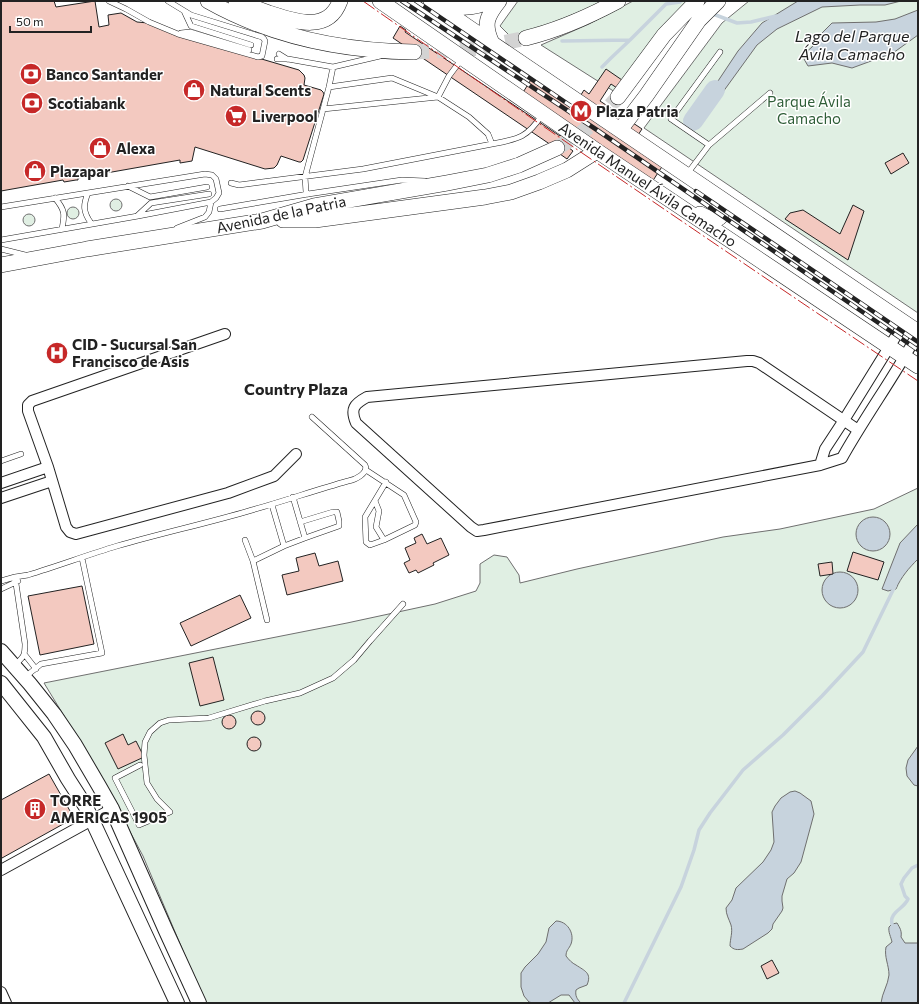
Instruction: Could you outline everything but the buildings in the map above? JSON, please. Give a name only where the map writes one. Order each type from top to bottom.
[{"type":"main road","points":[[208,1],[246,19],[300,38],[352,48],[414,52]]},
{"type":"main road","points":[[236,1],[288,19],[309,23],[327,18],[338,7],[340,1]]},
{"type":"main road","name":"Avenida Manuel Ávila Camacho","points":[[380,1],[597,151],[918,366]]},
{"type":"main road","points":[[432,1],[450,6],[466,8],[478,6],[489,1]]},
{"type":"main road","name":"Avenida Manuel Ávila Camacho","points":[[432,1],[465,25],[918,333]]},
{"type":"main road","points":[[492,43],[488,33],[487,24],[490,13],[499,1]]},
{"type":"main road","points":[[526,38],[568,25],[618,1]]},
{"type":"main road","points":[[618,97],[664,35],[697,1]]},
{"type":"main road","points":[[620,130],[699,20],[718,1]]},
{"type":"main road","name":"Avenida de la Patria","points":[[1,266],[38,258],[154,238],[262,221],[314,206],[488,175],[519,165],[557,148]]},
{"type":"main road","points":[[262,221],[315,220],[478,198],[511,192],[567,170],[597,151]]},
{"type":"main road","points":[[660,193],[709,218],[717,220],[721,216],[722,206],[710,191]]},
{"type":"main road","points":[[1,651],[14,666],[30,673],[54,714],[88,765],[112,809],[199,1003]]},
{"type":"main road","points":[[1,683],[44,737],[86,807],[128,894],[177,1003]]},
{"type":"main road","points":[[68,779],[84,789],[103,794]]},
{"type":"street","points":[[820,465],[825,449],[904,323]]},
{"type":"street","points":[[858,430],[759,363],[752,361],[366,397],[359,401],[354,408],[352,415],[356,423],[471,527],[476,531],[484,530],[820,465],[842,458],[858,430],[905,357],[918,333]]},
{"type":"street","points":[[225,334],[32,401],[28,405],[28,410],[48,467],[66,527],[70,532],[76,534],[228,493],[274,476],[296,454]]},
{"type":"street","points":[[1,483],[48,467]]},
{"type":"street","points":[[1,498],[52,481]]},
{"type":"street","points":[[1,870],[112,809]]},
{"type":"street","points":[[1,992],[6,1003]]},
{"type":"lane","points":[[109,1],[149,22],[178,34],[258,57],[262,56],[265,41],[262,37],[191,15],[168,1]]},
{"type":"lane","points":[[178,34],[190,32],[250,47],[191,26],[184,11]]},
{"type":"lane","points":[[278,56],[333,67],[398,52]]},
{"type":"lane","points":[[709,145],[671,119],[720,52]]},
{"type":"lane","points":[[438,97],[461,58]]},
{"type":"lane","points":[[308,194],[306,192],[305,176],[333,67]]},
{"type":"lane","points":[[329,87],[392,78],[438,97],[469,117],[488,134],[492,144]]},
{"type":"lane","points":[[687,175],[709,145],[770,93]]},
{"type":"lane","points":[[323,109],[438,97]]},
{"type":"lane","points":[[231,183],[238,185],[363,169],[492,144],[514,139],[525,134],[535,127],[543,114]]},
{"type":"lane","points":[[1,207],[205,174],[212,175],[216,178],[218,193],[216,198],[211,202],[1,240]]},
{"type":"lane","points":[[220,209],[402,180],[456,181]]},
{"type":"lane","points":[[232,190],[238,185]]},
{"type":"lane","points":[[128,186],[150,197],[207,187]]},
{"type":"lane","points":[[88,193],[85,202],[85,211],[86,217],[91,223]]},
{"type":"lane","points":[[138,216],[152,203],[209,194]]},
{"type":"lane","points":[[55,198],[62,206],[64,214],[62,229]]},
{"type":"lane","points":[[154,238],[205,217],[209,212],[211,202]]},
{"type":"lane","points":[[1,249],[38,258]]},
{"type":"lane","points":[[312,417],[365,465],[366,470],[386,482],[404,495],[416,522],[415,525],[370,546],[366,542],[365,517],[386,482]]},
{"type":"lane","points":[[1,461],[21,454]]},
{"type":"lane","points":[[1,589],[28,575],[117,546],[272,505],[293,497],[354,480],[366,470]]},
{"type":"lane","points":[[293,497],[305,538]]},
{"type":"lane","points":[[375,500],[379,511],[376,527],[384,540]]},
{"type":"lane","points":[[272,505],[284,546]]},
{"type":"lane","points":[[253,561],[284,546],[339,526],[337,512],[300,522]]},
{"type":"lane","points":[[246,540],[253,561],[267,620]]},
{"type":"lane","points":[[16,580],[25,644],[25,655],[30,673],[41,664],[102,653],[82,558]]},
{"type":"lane","points":[[1,581],[16,580]]},
{"type":"lane","points":[[140,765],[116,778],[139,825],[170,812],[157,799],[146,783],[144,755],[145,742],[150,732],[160,723],[169,720],[209,718],[265,701],[300,693],[333,678],[354,660],[403,604]]},
{"type":"lane","points":[[14,666],[25,655]]},
{"type":"green space","points":[[518,1],[604,1],[534,31],[510,36],[500,26]]},
{"type":"green space","points":[[633,1],[689,1],[615,92],[541,45],[589,24]]},
{"type":"green space","name":"Parque Ávila Camacho","points":[[749,1],[918,1],[918,313],[644,128],[722,23]]},
{"type":"green space","points":[[116,199],[120,201],[122,205],[120,209],[116,211],[112,209],[110,205],[112,201]]},
{"type":"green space","points":[[73,207],[77,209],[79,213],[77,217],[73,219],[69,217],[67,213],[69,209]]},
{"type":"green space","points":[[29,214],[33,216],[35,220],[33,224],[29,226],[25,224],[23,220],[25,216]]},
{"type":"green space","points":[[918,488],[918,1003],[205,1003],[143,856],[97,770],[44,683],[435,604],[476,591],[480,583],[480,564],[494,555],[507,557],[519,575],[520,583],[723,537],[780,529],[874,509]]},
{"type":"water","points":[[798,1],[901,1],[885,5],[822,7],[777,29],[757,45],[707,114],[699,113],[700,108],[738,51],[762,23]]},
{"type":"water","name":"Lago del Parque Ávila Camacho","points":[[918,10],[918,35],[893,53],[852,68],[832,63],[808,66],[804,59],[805,53],[832,23],[876,22],[895,19]]},
{"type":"water","points":[[870,517],[876,517],[885,522],[889,528],[889,540],[885,546],[876,551],[870,551],[861,546],[856,537],[856,531],[861,522]]},
{"type":"water","points":[[918,524],[918,559],[900,581],[896,589],[888,591],[882,589],[900,543]]},
{"type":"water","points":[[840,572],[850,575],[855,580],[858,590],[855,600],[850,605],[840,608],[830,605],[825,600],[822,590],[825,580],[830,575]]},
{"type":"water","points":[[918,746],[918,786],[914,785],[907,776],[906,768],[908,760]]},
{"type":"water","points":[[795,791],[811,801],[814,814],[801,862],[794,873],[787,879],[782,896],[783,908],[773,924],[772,929],[743,949],[734,949],[730,946],[732,928],[726,908],[732,900],[736,888],[763,862],[771,850],[774,842],[772,812],[775,806],[781,798],[790,792]]},
{"type":"water","points":[[556,921],[567,925],[571,932],[572,940],[566,952],[566,956],[585,971],[589,978],[587,985],[576,990],[578,1000],[581,1003],[575,1003],[569,995],[561,995],[548,1003],[529,1002],[524,996],[521,987],[521,973],[538,954],[546,942],[549,928]]},
{"type":"water","points":[[897,923],[901,931],[901,937],[905,943],[918,943],[918,1003],[881,1003],[889,975],[886,947],[892,942],[889,927],[892,924]]},
{"type":"waterway","points":[[602,67],[666,4],[680,2]]},
{"type":"waterway","points":[[713,14],[737,23],[751,22],[776,16]]},
{"type":"waterway","points":[[562,41],[630,40]]},
{"type":"waterway","points":[[693,121],[715,90]]},
{"type":"waterway","points":[[624,1003],[681,887],[694,850],[699,830],[710,813],[743,770],[783,735],[863,652],[895,586]]},
{"type":"waterway","points":[[892,924],[893,916],[908,899],[905,896],[901,884],[912,868],[918,865]]},
{"type":"tunnel","points":[[414,52],[471,49],[526,38]]},
{"type":"tunnel","points":[[557,148],[580,134],[598,119],[618,97]]},
{"type":"railway","points":[[402,1],[597,130],[918,350]]},
{"type":"railway","points":[[416,1],[571,106]]},
{"type":"railway","points":[[696,191],[918,342]]},
{"type":"power","points":[[363,1],[501,97],[918,381]]},
{"type":"place","name":"Banco Santander","points":[[31,74]]},
{"type":"place","name":"Natural Scents","points":[[194,90]]},
{"type":"place","name":"Scotiabank","points":[[32,103]]},
{"type":"place","name":"Plaza Patria","points":[[581,111]]},
{"type":"place","name":"Liverpool","points":[[236,116]]},
{"type":"place","name":"Alexa","points":[[100,148]]},
{"type":"place","name":"Plazapar","points":[[35,171]]},
{"type":"place","name":"CID - Sucursal San Francisco de Asis","points":[[57,353]]},
{"type":"place","name":"TORRE AMERICAS 1905","points":[[35,809]]},
{"type":"district","name":"Country Plaza","points":[[296,388]]}]
